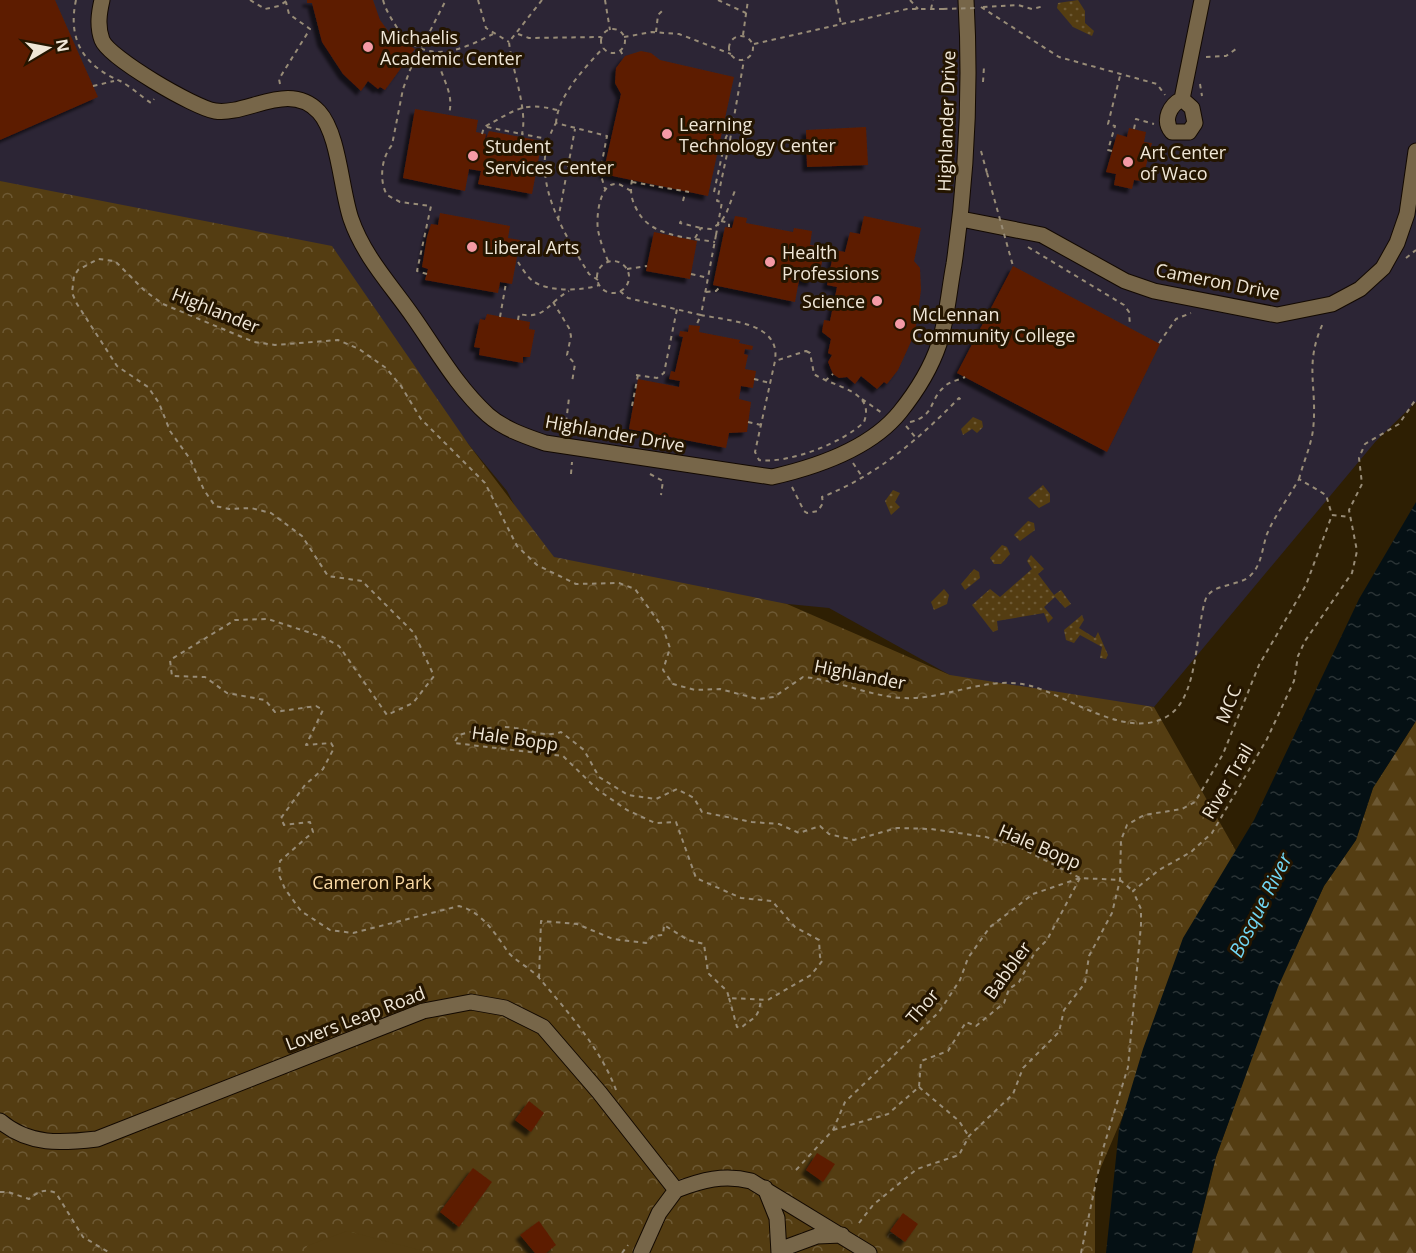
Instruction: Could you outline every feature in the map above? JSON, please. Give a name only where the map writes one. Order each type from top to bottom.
[{"type":"street","name":"Highlander Drive","points":[[102,0],[98,17],[102,42],[118,57],[191,105],[217,112],[276,100],[300,100],[317,110],[329,126],[351,219],[361,243],[468,396],[490,417],[510,430],[544,443],[753,476],[772,477],[797,471],[833,457],[874,435],[899,413],[919,385],[939,345],[961,219],[969,108],[972,4]]},
{"type":"street","points":[[1182,99],[1202,0]]},
{"type":"street","name":"Cameron Drive","points":[[961,219],[1042,235],[1125,280],[1162,293],[1277,315],[1332,304],[1360,289],[1383,268],[1407,214],[1416,151]]},
{"type":"street","name":"Lovers Leap Road","points":[[0,1121],[35,1140],[60,1144],[97,1139],[423,1011],[471,1002],[505,1008],[543,1027],[599,1092],[676,1190]]},
{"type":"street","points":[[641,1253],[659,1214],[676,1190],[704,1180],[735,1177],[765,1188],[869,1253]]},
{"type":"street","points":[[765,1188],[777,1218],[779,1251],[817,1236],[842,1235]]},
{"type":"path","points":[[76,0],[73,25],[81,50],[86,60],[114,81]]},
{"type":"path","points":[[250,0],[265,9],[287,1],[289,14],[310,29],[279,79],[279,83],[283,85]]},
{"type":"path","points":[[383,0],[402,36],[420,50],[437,54],[456,50],[493,34]]},
{"type":"path","points":[[427,274],[417,271],[431,206],[400,202],[387,195],[382,177],[386,152],[392,145],[399,120],[403,89],[446,0]]},
{"type":"path","points":[[477,0],[486,28],[509,42]]},
{"type":"path","points":[[509,42],[518,34],[542,0]]},
{"type":"path","points":[[604,0],[610,30]]},
{"type":"path","points":[[718,0],[746,13]]},
{"type":"path","points":[[743,36],[748,0]]},
{"type":"path","points":[[836,0],[841,24]]},
{"type":"path","points":[[910,0],[918,9]]},
{"type":"path","points":[[931,9],[933,0]]},
{"type":"path","points":[[743,36],[754,44],[907,9],[943,9],[972,4]]},
{"type":"path","points":[[1044,6],[1032,9],[1011,5],[981,7],[1059,57],[1157,84],[1167,98],[1164,101]]},
{"type":"path","points":[[656,32],[658,15],[666,8]]},
{"type":"path","points":[[518,34],[529,38],[573,35],[602,37],[610,30],[617,30],[624,37],[624,45],[620,50],[609,53],[603,48],[602,37]]},
{"type":"path","points":[[624,37],[656,32],[694,39],[744,60]]},
{"type":"path","points":[[731,54],[731,41],[743,36]]},
{"type":"path","points":[[509,42],[512,69],[525,121],[522,134]]},
{"type":"path","points":[[696,326],[706,292],[722,202],[717,201],[744,60],[751,55],[754,44]]},
{"type":"path","points":[[598,280],[589,274],[558,220],[545,179],[547,139],[556,123],[557,110],[587,66],[603,48]]},
{"type":"path","points":[[1200,57],[1226,56],[1236,49]]},
{"type":"path","points":[[620,50],[624,57]]},
{"type":"path","points":[[437,54],[438,66],[450,89],[452,103],[449,114]]},
{"type":"path","points":[[1112,151],[1108,150],[1115,126],[1108,124],[1121,73]]},
{"type":"path","points":[[1200,76],[1203,104]]},
{"type":"path","points":[[93,87],[114,81],[122,82],[151,103]]},
{"type":"path","points":[[482,134],[484,127],[532,104],[557,110]]},
{"type":"path","points":[[1134,129],[1136,119],[1159,124]]},
{"type":"path","points":[[556,123],[607,136],[600,172],[605,189],[599,205],[597,226],[600,242],[609,261]]},
{"type":"path","points":[[484,127],[547,139]]},
{"type":"path","points":[[714,192],[726,137],[732,128]]},
{"type":"path","points":[[558,220],[575,129]]},
{"type":"path","points":[[987,173],[1013,266]]},
{"type":"path","points":[[713,177],[717,178]]},
{"type":"path","points":[[683,201],[687,193],[632,181],[631,191],[637,210],[651,227],[715,242]]},
{"type":"path","points":[[605,189],[619,184],[631,191]]},
{"type":"path","points":[[681,221],[680,223],[701,228],[714,228],[721,221],[736,188]]},
{"type":"path","points":[[721,221],[729,223],[729,227]]},
{"type":"path","points":[[695,238],[701,228]]},
{"type":"path","points":[[996,236],[1016,240]]},
{"type":"path","points":[[1024,245],[1124,304],[1129,312],[1130,326]]},
{"type":"path","name":"Highlander","points":[[539,978],[510,954],[504,943],[474,910],[459,906],[353,933],[330,930],[301,911],[285,889],[279,875],[280,861],[313,832],[310,822],[284,825],[281,818],[305,785],[323,769],[334,748],[331,743],[306,746],[323,710],[316,706],[275,712],[265,700],[227,693],[205,677],[172,675],[170,660],[235,620],[267,619],[323,637],[339,646],[387,715],[413,703],[434,676],[414,633],[362,582],[328,576],[302,536],[271,513],[251,508],[229,509],[214,506],[190,459],[170,431],[159,403],[147,387],[117,366],[77,304],[72,293],[74,276],[78,270],[98,259],[115,261],[145,291],[163,304],[254,342],[275,345],[338,340],[359,349],[386,368],[401,386],[422,419],[485,483],[517,546],[537,565],[576,584],[619,583],[634,589],[663,628],[670,648],[663,670],[673,684],[695,690],[720,690],[758,699],[774,697],[803,677],[820,678],[864,692],[913,698],[1008,683],[1031,686],[1083,708],[1136,724],[1153,723],[1173,712],[1185,693],[1200,637],[1205,599],[1212,591],[1244,581],[1252,574],[1261,558],[1268,534],[1299,479]]},
{"type":"path","points":[[609,261],[620,262],[627,269],[628,283],[620,291],[610,292],[600,285],[598,270],[609,261]]},
{"type":"path","points":[[518,262],[533,282],[569,291],[585,291],[600,285]]},
{"type":"path","points":[[627,269],[647,267]]},
{"type":"path","points":[[691,274],[708,278]]},
{"type":"path","points":[[500,317],[506,283]]},
{"type":"path","points":[[706,292],[716,291],[720,287]]},
{"type":"path","points":[[518,320],[519,314],[533,317],[542,314],[553,302],[569,291]]},
{"type":"path","points":[[620,291],[628,298],[764,331],[775,345],[775,361],[755,452],[759,460],[772,460],[813,450],[841,438],[864,422],[866,408],[860,397]]},
{"type":"path","points":[[553,302],[571,336],[567,355],[575,364],[572,382]]},
{"type":"path","points":[[1332,304],[1313,344],[1311,366],[1314,392],[1313,432],[1299,479],[1326,495],[1332,515],[1350,517],[1349,510],[1362,484],[1359,458],[1365,444],[1399,424],[1416,399]]},
{"type":"path","points":[[632,406],[637,375],[657,378],[664,373],[676,309]]},
{"type":"path","points":[[775,361],[806,351],[811,356],[814,374],[825,381],[848,389],[880,412]]},
{"type":"path","points":[[825,381],[833,374]]},
{"type":"path","points":[[916,438],[902,422],[925,416],[932,408],[941,389],[965,377]]},
{"type":"path","points":[[754,379],[770,383]]},
{"type":"path","points":[[565,430],[569,398]]},
{"type":"path","points":[[792,482],[793,490],[807,513],[818,511],[823,503],[822,497],[882,467],[959,398],[961,400]]},
{"type":"path","points":[[748,422],[761,424]]},
{"type":"path","points":[[850,457],[863,478]]},
{"type":"path","points":[[571,474],[574,458]]},
{"type":"path","points":[[649,467],[649,472],[663,481],[661,495]]},
{"type":"path","name":"MCC","points":[[1120,880],[1121,840],[1127,825],[1144,815],[1182,809],[1195,802],[1223,753],[1259,665],[1306,585],[1332,515]]},
{"type":"path","name":"River Trail","points":[[1133,891],[1159,870],[1191,852],[1212,833],[1268,738],[1294,681],[1298,656],[1305,641],[1352,573],[1357,551],[1350,517]]},
{"type":"path","name":"Hale Bopp","points":[[729,998],[768,1000],[818,970],[823,960],[820,957],[819,940],[795,927],[772,901],[741,898],[696,878],[676,822],[655,823],[627,810],[598,790],[562,756],[454,743],[459,735],[488,727],[515,728],[550,736],[561,732],[585,750],[599,777],[628,795],[656,799],[677,789],[694,798],[702,812],[752,822],[779,824],[799,833],[820,826],[830,834],[854,840],[897,828],[932,829],[986,837],[1017,846],[1080,878],[1120,880]]},
{"type":"path","name":"Babbler","points":[[919,1087],[921,1061],[948,1051],[966,1022],[976,1026],[1004,1003],[1009,989],[1019,982],[1035,952],[1047,940],[1080,878]]},
{"type":"path","name":"Thor","points":[[796,1170],[833,1130],[845,1102],[939,1012],[960,980],[968,958],[990,927],[1033,894],[1080,878]]},
{"type":"path","points":[[859,1223],[873,1205],[916,1169],[959,1155],[969,1136],[1013,1094],[1023,1068],[1059,1032],[1064,1010],[1085,983],[1089,956],[1112,913],[1120,880],[1133,891],[1141,909],[1128,1067],[1102,1149],[1081,1253]]},
{"type":"path","points":[[617,1093],[610,1073],[539,978],[541,921],[577,924],[613,939],[646,943],[653,936],[663,935],[664,925],[688,940],[704,944],[708,972],[727,991],[737,1027],[741,1028],[754,1020],[759,1013],[761,1000]]},
{"type":"path","points":[[833,1130],[888,1114],[919,1087],[959,1121],[969,1136]]},
{"type":"path","points":[[0,1192],[8,1192],[29,1199],[39,1192],[48,1190],[56,1193],[83,1237],[110,1253]]},
{"type":"shaded area","name":"McLennan Community College","points":[[0,0],[1416,0],[1416,402],[1376,441],[1154,707],[966,684],[829,608],[705,596],[540,554],[507,491],[441,411],[0,181]]},
{"type":"green space","points":[[1078,0],[1085,11],[1085,23],[1094,31],[1092,36],[1073,27],[1057,8],[1058,3]]},
{"type":"green space","name":"Cameron Park","points":[[0,181],[332,246],[469,445],[554,557],[787,604],[950,675],[1154,707],[1236,851],[1095,1181],[1095,1253],[0,1253]]},
{"type":"green space","points":[[973,417],[982,421],[983,427],[977,433],[972,429],[963,435],[961,429]]},
{"type":"green space","points":[[1043,485],[1050,494],[1050,502],[1039,508],[1028,498]]},
{"type":"green space","points":[[893,490],[900,493],[895,502],[900,507],[891,515],[885,501]]},
{"type":"green space","points":[[1028,521],[1034,523],[1035,530],[1020,541],[1014,535]]},
{"type":"green space","points":[[1002,545],[1007,547],[1010,554],[1001,564],[994,564],[990,558]]},
{"type":"green space","points":[[1031,555],[1044,569],[1038,574],[1054,595],[1061,590],[1071,604],[1065,608],[1055,597],[1044,607],[1053,618],[1048,623],[1044,613],[997,621],[998,630],[993,632],[972,605],[990,589],[1000,597],[1032,569],[1027,561]]},
{"type":"green space","points":[[974,569],[979,572],[980,578],[965,590],[961,584]]},
{"type":"green space","points":[[944,589],[949,595],[947,604],[934,610],[931,602]]},
{"type":"green space","points":[[1082,615],[1084,620],[1079,628],[1095,638],[1098,632],[1108,655],[1106,659],[1100,658],[1102,647],[1080,635],[1074,643],[1066,640],[1064,630]]},
{"type":"green space","points":[[1416,721],[1416,1253],[1192,1253],[1216,1157],[1277,987],[1324,886],[1356,840],[1373,788]]},
{"type":"green space","points":[[347,1231],[431,1253],[304,1253],[307,1246]]},
{"type":"water","name":"Bosque River","points":[[1416,502],[1416,721],[1373,788],[1356,840],[1324,886],[1278,987],[1216,1157],[1192,1253],[1106,1253],[1119,1129],[1143,1049],[1183,938],[1254,820],[1359,599]]},
{"type":"building","points":[[0,0],[55,0],[98,97],[0,140]]},
{"type":"building","name":"Michaelis Academic Center","points":[[307,0],[373,0],[380,20],[394,39],[399,44],[402,41],[415,49],[385,90],[380,87],[378,89],[368,81],[361,91],[343,74],[322,42],[312,3],[307,3]]},
{"type":"building","name":"Learning Technology Center","points":[[641,51],[651,53],[660,60],[734,77],[708,196],[603,174],[621,94],[615,83],[616,68],[625,56]]},
{"type":"building","name":"Student Services Center","points":[[415,109],[478,120],[476,132],[486,134],[484,144],[489,131],[542,141],[532,194],[478,184],[481,171],[469,169],[465,191],[403,178]]},
{"type":"building","points":[[866,127],[868,165],[807,167],[806,130]]},
{"type":"building","name":"Art Center of Waco","points":[[1129,128],[1146,132],[1144,142],[1152,143],[1142,181],[1134,180],[1132,189],[1114,185],[1116,174],[1106,172],[1117,134],[1127,137]]},
{"type":"building","name":"Liberal Arts","points":[[440,213],[510,226],[508,238],[520,240],[512,284],[500,282],[498,293],[425,280],[428,269],[422,267],[427,237],[431,224],[438,225]]},
{"type":"building","name":"Health Professions","points":[[735,216],[747,218],[746,223],[793,232],[794,228],[812,231],[810,245],[825,247],[819,277],[813,276],[812,282],[799,280],[795,302],[713,285],[725,227],[732,228]]},
{"type":"building","name":"Science","points":[[864,216],[921,228],[914,261],[920,268],[921,290],[915,333],[898,370],[887,384],[884,382],[877,389],[861,376],[855,384],[847,377],[839,378],[833,374],[828,362],[832,355],[828,353],[831,339],[822,332],[824,320],[830,321],[837,287],[827,285],[834,250],[845,252],[850,232],[860,234]]},
{"type":"building","points":[[654,232],[697,241],[690,279],[646,271]]},
{"type":"building","points":[[1013,266],[1160,344],[1107,452],[957,373]]},
{"type":"building","points":[[487,314],[530,322],[529,329],[535,330],[530,357],[523,357],[523,363],[479,355],[480,348],[474,347],[480,319],[485,320]]},
{"type":"building","points":[[689,325],[700,326],[699,332],[740,340],[739,343],[753,346],[752,350],[745,349],[744,354],[748,355],[745,369],[756,371],[753,388],[741,386],[739,399],[751,402],[747,432],[729,433],[726,448],[629,429],[638,379],[679,387],[680,381],[669,379],[671,371],[675,372],[683,337],[679,336],[680,331],[688,332]]},
{"type":"building","points":[[529,1101],[544,1113],[531,1132],[515,1120]]},
{"type":"building","points":[[817,1153],[835,1164],[823,1182],[806,1170]]},
{"type":"building","points":[[473,1168],[492,1182],[459,1227],[440,1212]]},
{"type":"building","points":[[903,1213],[918,1224],[905,1242],[890,1231]]},
{"type":"building","points":[[539,1221],[556,1245],[546,1253],[535,1253],[520,1235]]},
{"type":"place","name":"Michaelis Academic Center","points":[[368,47]]},
{"type":"place","name":"Learning Technology Center","points":[[667,134]]},
{"type":"place","name":"Student Services Center","points":[[473,156]]},
{"type":"place","name":"Art Center of Waco","points":[[1128,162]]},
{"type":"place","name":"Liberal Arts","points":[[472,247]]},
{"type":"place","name":"Health Professions","points":[[770,262]]},
{"type":"place","name":"Science","points":[[877,301]]},
{"type":"place","name":"McLennan Community College","points":[[900,324]]}]
